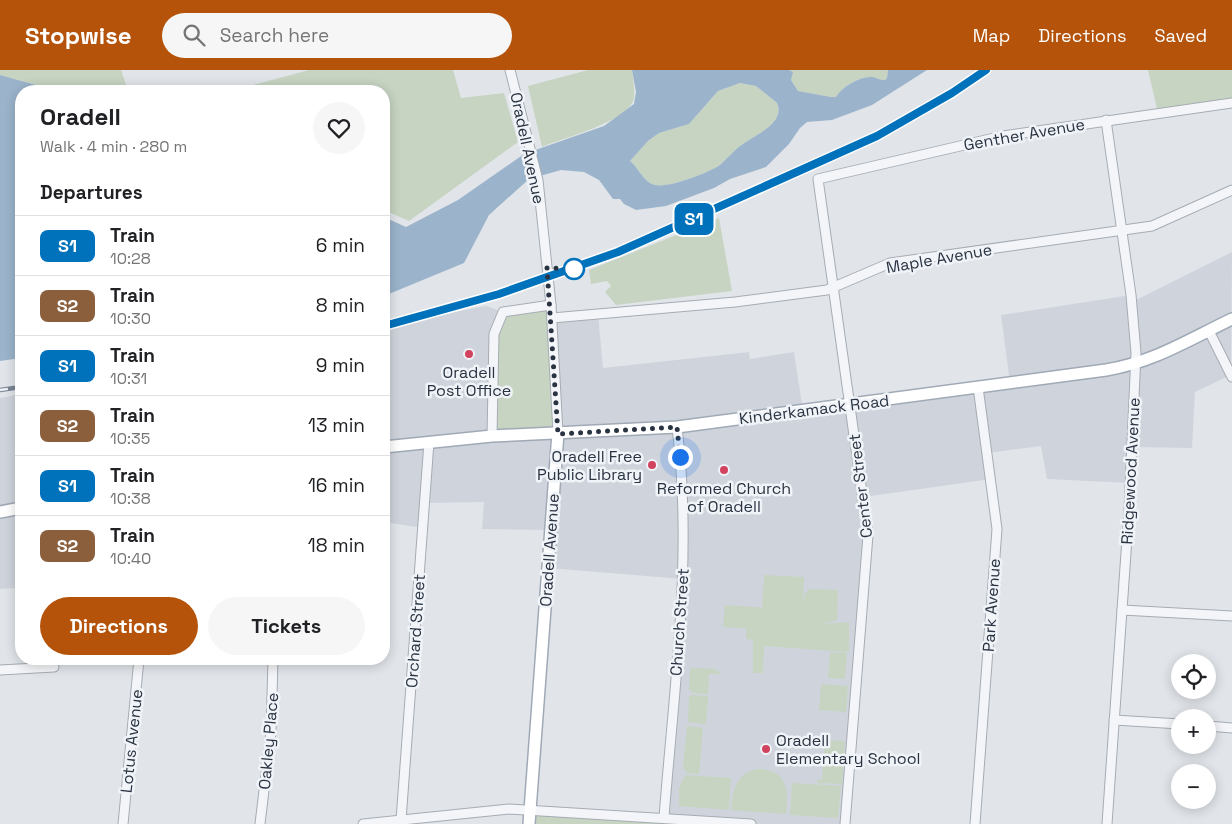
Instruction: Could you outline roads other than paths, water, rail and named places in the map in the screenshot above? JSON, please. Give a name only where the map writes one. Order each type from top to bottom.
[{"type":"main road","name":"Kinderkamack Road","points":[[390,446],[492,436],[677,427],[1136,365],[1232,319]]},
{"type":"main road","name":"Oradell Avenue","points":[[529,824],[558,434]]},
{"type":"main road","points":[[0,512],[15,509]]},
{"type":"street","name":"Oradell Avenue","points":[[510,70],[531,145],[538,180],[551,305],[558,434]]},
{"type":"street","name":"Genther Avenue","points":[[818,179],[1004,136],[1232,103]]},
{"type":"street","name":"Ridgewood Avenue","points":[[1106,120],[1135,326],[1136,365],[1107,824]]},
{"type":"street","name":"Center Street","points":[[818,179],[868,535],[845,824]]},
{"type":"street","name":"Maple Avenue","points":[[552,318],[735,302],[834,287],[890,263],[1152,226],[1232,190]]},
{"type":"street","points":[[492,436],[494,334],[503,312],[551,305]]},
{"type":"street","points":[[1209,331],[1232,377]]},
{"type":"street","name":"Park Avenue","points":[[975,824],[997,529],[978,387]]},
{"type":"street","name":"Church Street","points":[[664,817],[684,554],[682,472],[677,427]]},
{"type":"street","name":"Orchard Street","points":[[401,820],[429,442]]},
{"type":"street","points":[[1122,610],[1232,616]]},
{"type":"street","name":"Lotus Avenue","points":[[123,824],[138,665]]},
{"type":"street","name":"Oakley Place","points":[[260,824],[272,723],[273,665]]},
{"type":"street","points":[[0,670],[54,667]]},
{"type":"street","points":[[1114,720],[1171,723]]},
{"type":"street","points":[[1216,727],[1232,728]]},
{"type":"street","points":[[363,824],[401,820],[414,821],[509,809],[664,817],[751,824]]},
{"type":"water","points":[[632,70],[789,70],[793,72],[791,80],[798,91],[836,97],[846,87],[860,79],[871,77],[885,80],[888,70],[927,70],[872,105],[832,120],[807,122],[800,128],[789,144],[766,167],[730,179],[714,188],[666,206],[636,210],[624,204],[620,199],[613,199],[599,180],[584,172],[561,170],[529,179],[489,215],[464,263],[390,294],[390,220],[406,227],[458,200],[524,154],[604,126],[634,104],[636,92]],"holes":[[[740,83],[756,86],[777,103],[779,110],[777,117],[768,128],[740,146],[720,165],[707,172],[669,184],[655,185],[647,181],[630,161],[648,141],[659,133],[689,124],[718,91]]]},
{"type":"water","points":[[0,75],[36,85],[15,85],[15,359],[0,361]]},
{"type":"railway","points":[[390,324],[499,295],[618,253],[877,136],[952,93],[986,70]]},
{"type":"railway","points":[[0,390],[15,388]]},
{"type":"train","name":"S1","points":[[390,324],[499,294],[618,252],[877,136],[952,93],[986,70]]},
{"type":"place","name":"Oradell Post Office","points":[[469,354]]},
{"type":"place","name":"Oradell Free Public Library","points":[[652,465]]},
{"type":"place","name":"Reformed Church of Oradell","points":[[724,470]]},
{"type":"place","name":"Oradell Elementary School","points":[[766,749]]}]
